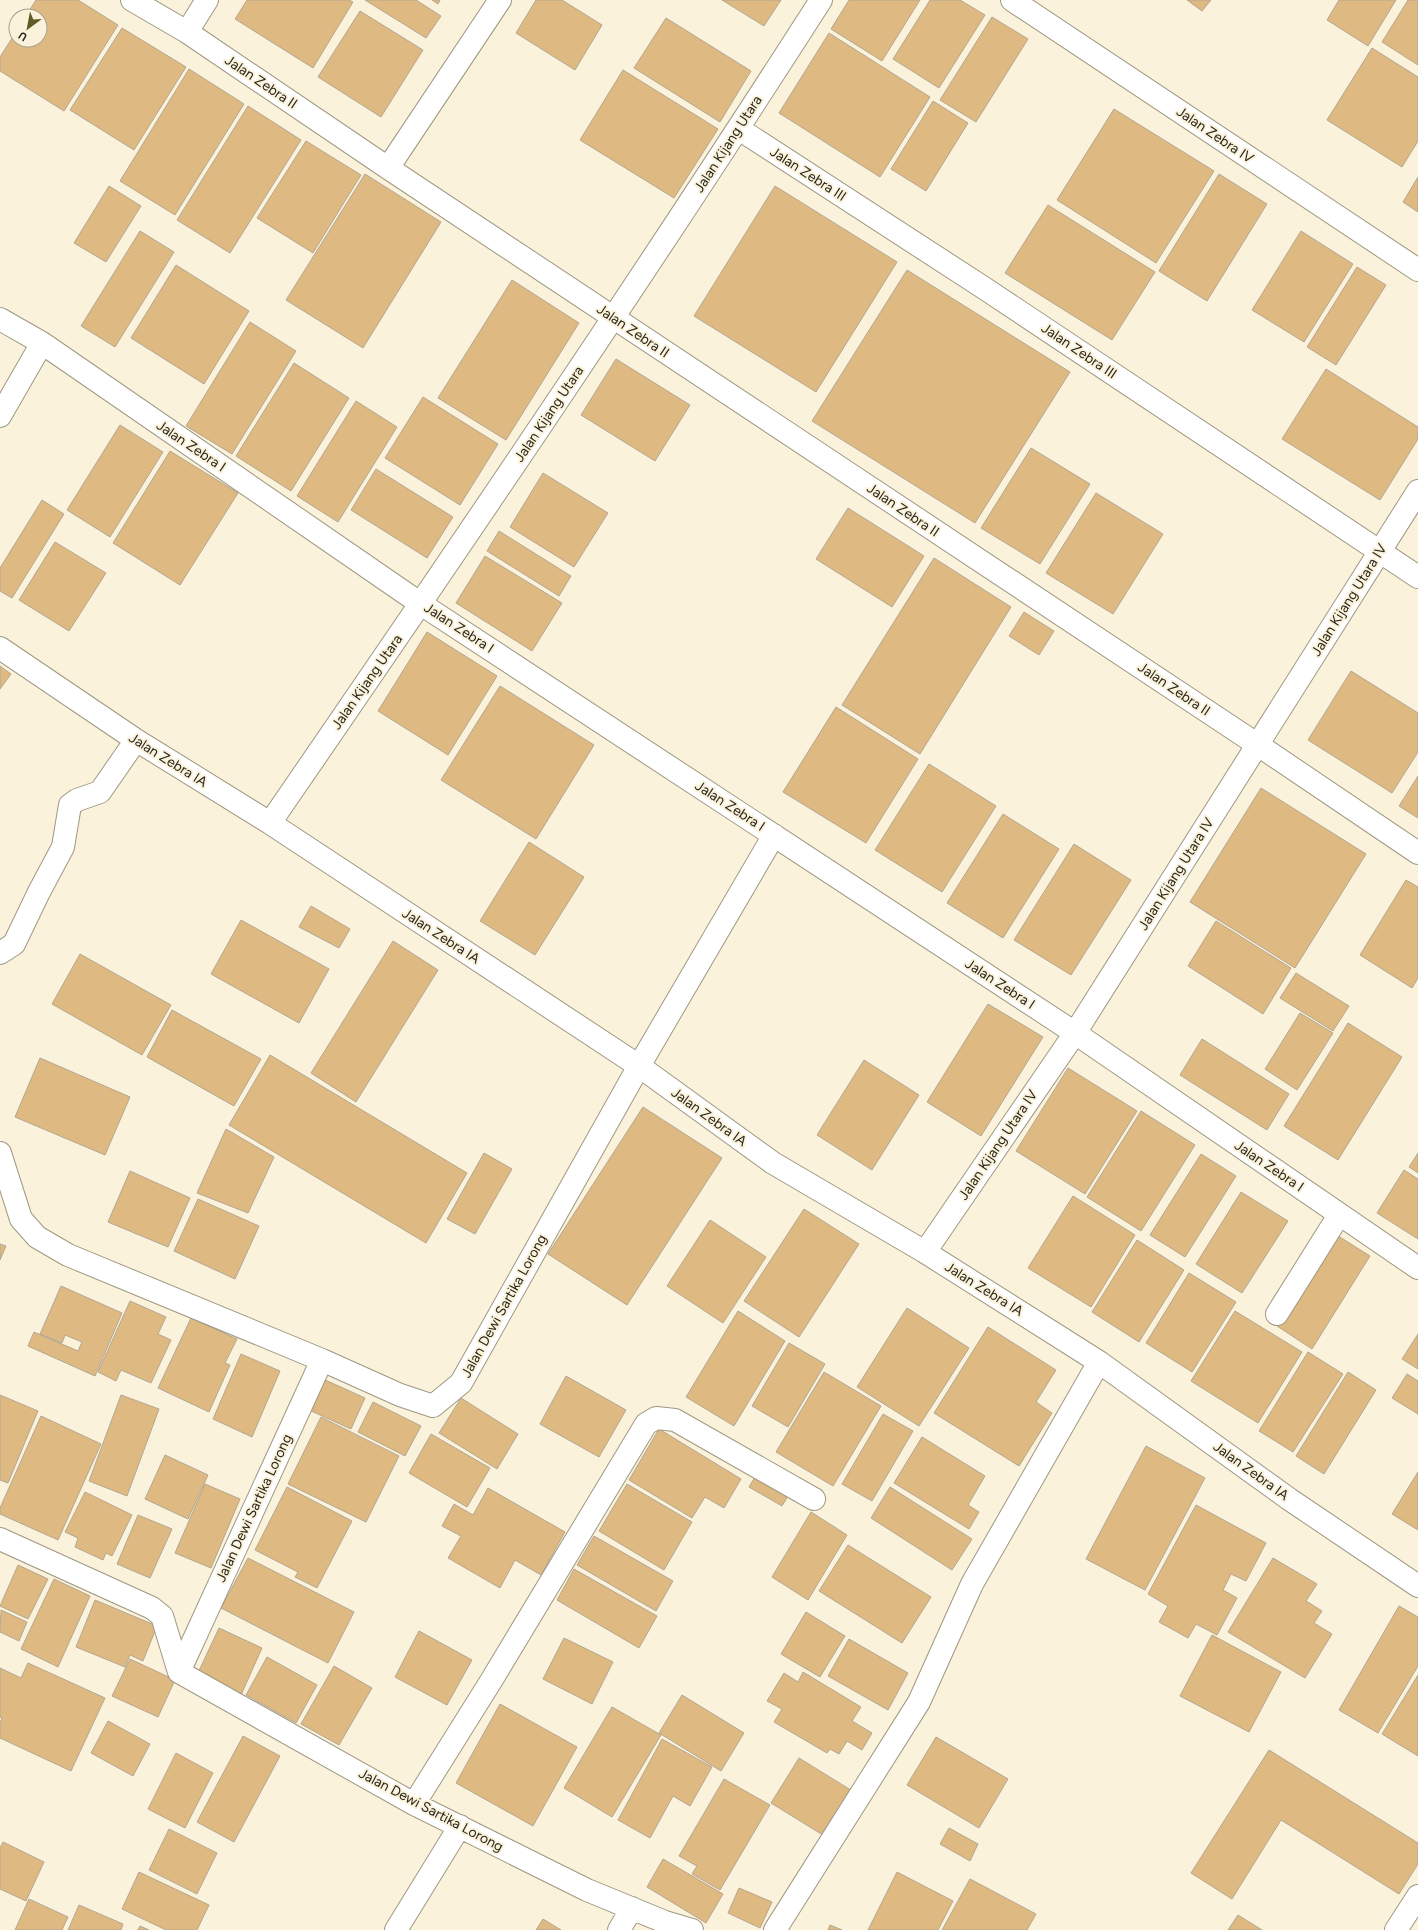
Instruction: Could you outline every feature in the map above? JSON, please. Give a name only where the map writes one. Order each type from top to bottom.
[{"type":"street","name":"Jalan Zebra II","points":[[132,0],[186,32],[1418,853]]},
{"type":"street","points":[[186,32],[207,0]]},
{"type":"street","points":[[388,168],[500,0]]},
{"type":"street","name":"Jalan Kijang Utara","points":[[270,824],[614,318],[739,129],[821,0]]},
{"type":"street","name":"Jalan Zebra IV","points":[[1012,0],[1418,270]]},
{"type":"street","name":"Jalan Zebra III","points":[[739,129],[984,288],[1418,577]]},
{"type":"street","name":"Jalan Zebra I","points":[[0,319],[42,344],[421,604],[774,834],[1075,1033],[1418,1268]]},
{"type":"street","points":[[0,416],[42,344]]},
{"type":"street","name":"Jalan Kijang Utara IV","points":[[925,1252],[1075,1033],[1418,491]]},
{"type":"street","name":"Jalan Zebra IA","points":[[0,648],[136,740],[270,824],[639,1066],[773,1163],[925,1252],[1099,1362],[1289,1499],[1418,1586]]},
{"type":"street","points":[[0,953],[14,944],[63,847],[70,805],[77,800],[100,792],[136,740]]},
{"type":"street","points":[[639,1066],[774,834]]},
{"type":"street","name":"Jalan Dewi Sartika Lorong","points":[[639,1066],[461,1383],[433,1406],[400,1395],[322,1360],[179,1672],[414,1804],[587,1890],[665,1922],[692,1930]]},
{"type":"street","points":[[0,1152],[21,1219],[36,1236],[68,1255],[322,1360]]},
{"type":"street","points":[[1278,1314],[1339,1215]]},
{"type":"street","points":[[775,1930],[919,1702],[972,1584],[1099,1362]]},
{"type":"street","points":[[414,1804],[491,1681],[646,1424],[656,1418],[675,1420],[814,1499]]},
{"type":"street","points":[[0,1539],[152,1608],[162,1616],[179,1672]]},
{"type":"street","points":[[396,1930],[460,1826]]},
{"type":"street","points":[[1396,1930],[1418,1896]]},
{"type":"street","points":[[619,1930],[632,1908]]},
{"type":"building","points":[[36,0],[78,0],[118,25],[64,111],[0,71],[0,57],[8,44],[8,48],[48,48],[48,8],[31,8]]},
{"type":"building","points":[[247,0],[349,0],[353,2],[313,68],[235,19]]},
{"type":"building","points":[[365,0],[416,0],[441,16],[426,38]]},
{"type":"building","points":[[432,0],[440,0],[438,4]]},
{"type":"building","points":[[536,0],[562,0],[602,25],[575,70],[516,33]]},
{"type":"building","points":[[722,0],[781,0],[764,26]]},
{"type":"building","points":[[849,0],[920,0],[882,61],[831,29]]},
{"type":"building","points":[[930,0],[960,0],[985,15],[939,88],[893,59]]},
{"type":"building","points":[[1187,0],[1211,0],[1202,11]]},
{"type":"building","points":[[1339,0],[1396,0],[1368,46],[1327,20]]},
{"type":"building","points":[[1408,0],[1418,0],[1418,65],[1382,42]]},
{"type":"building","points":[[360,11],[423,50],[381,117],[318,77]]},
{"type":"building","points":[[992,17],[1028,39],[976,122],[940,100]]},
{"type":"building","points":[[666,18],[751,71],[720,122],[634,68]]},
{"type":"building","points":[[122,28],[186,67],[134,150],[70,110]]},
{"type":"building","points":[[829,33],[930,97],[880,177],[779,113]]},
{"type":"building","points":[[1372,48],[1418,77],[1418,141],[1402,167],[1327,120]]},
{"type":"building","points":[[189,69],[244,104],[175,215],[120,181]]},
{"type":"building","points":[[623,70],[718,129],[674,198],[580,140]]},
{"type":"building","points":[[933,101],[968,123],[926,191],[891,169]]},
{"type":"building","points":[[248,106],[301,140],[230,253],[177,220]]},
{"type":"building","points":[[1114,109],[1214,171],[1156,263],[1057,200]]},
{"type":"building","points":[[306,141],[361,175],[313,253],[257,218]]},
{"type":"building","points":[[365,174],[441,222],[363,348],[286,300]]},
{"type":"building","points":[[1219,174],[1267,204],[1207,301],[1159,271]]},
{"type":"building","points":[[1418,177],[1418,212],[1403,202]]},
{"type":"building","points":[[109,186],[141,206],[106,262],[74,243]]},
{"type":"building","points":[[775,186],[897,262],[816,392],[694,316]]},
{"type":"building","points":[[1048,205],[1155,272],[1112,340],[1005,273]]},
{"type":"building","points":[[140,231],[174,252],[115,347],[81,326]]},
{"type":"building","points":[[1301,231],[1353,264],[1304,342],[1252,310]]},
{"type":"building","points":[[176,265],[249,311],[204,384],[131,338]]},
{"type":"building","points":[[1357,267],[1386,285],[1336,365],[1307,347]]},
{"type":"building","points":[[907,270],[1070,372],[975,523],[812,421]]},
{"type":"building","points":[[512,280],[579,323],[506,440],[438,398]]},
{"type":"building","points":[[250,322],[296,351],[232,454],[186,426]]},
{"type":"building","points":[[616,359],[690,405],[655,461],[581,415]]},
{"type":"building","points":[[294,363],[349,398],[291,491],[236,456]]},
{"type":"building","points":[[1326,369],[1418,427],[1418,439],[1380,500],[1282,439]]},
{"type":"building","points":[[423,397],[498,444],[460,505],[385,458]]},
{"type":"building","points":[[356,401],[397,427],[338,522],[297,496]]},
{"type":"building","points":[[120,425],[163,452],[110,537],[67,510]]},
{"type":"building","points":[[1031,448],[1090,484],[1040,564],[981,528]]},
{"type":"building","points":[[170,451],[238,493],[180,585],[113,543]]},
{"type":"building","points":[[376,469],[453,517],[427,558],[351,510]]},
{"type":"building","points":[[543,473],[608,513],[574,567],[510,527]]},
{"type":"building","points":[[1096,493],[1163,534],[1113,614],[1046,573]]},
{"type":"building","points":[[42,500],[64,514],[12,598],[0,591],[0,568]]},
{"type":"building","points":[[848,508],[924,556],[892,607],[816,559]]},
{"type":"building","points":[[499,531],[571,576],[559,596],[487,551]]},
{"type":"building","points":[[55,542],[106,573],[69,631],[19,600]]},
{"type":"building","points":[[485,556],[562,603],[532,651],[456,603]]},
{"type":"building","points":[[934,558],[1011,607],[920,754],[842,705]]},
{"type":"building","points":[[1024,612],[1054,631],[1039,655],[1009,636]]},
{"type":"building","points":[[427,632],[497,676],[448,755],[378,711]]},
{"type":"building","points":[[0,666],[11,674],[0,689]]},
{"type":"building","points":[[1351,671],[1418,713],[1418,752],[1392,793],[1308,740]]},
{"type":"building","points":[[500,686],[594,745],[536,839],[441,780]]},
{"type":"building","points":[[836,707],[918,759],[866,843],[783,792]]},
{"type":"building","points":[[929,764],[996,806],[942,892],[875,850]]},
{"type":"building","points":[[1418,776],[1418,818],[1399,806]]},
{"type":"building","points":[[1261,788],[1366,854],[1295,968],[1190,902]]},
{"type":"building","points":[[1003,814],[1059,849],[1003,938],[947,903]]},
{"type":"building","points":[[529,842],[584,877],[535,955],[480,921]]},
{"type":"building","points":[[1074,844],[1131,880],[1071,975],[1014,940]]},
{"type":"building","points":[[1406,880],[1418,887],[1418,978],[1412,988],[1360,955]]},
{"type":"building","points":[[311,906],[350,929],[339,948],[299,927]]},
{"type":"building","points":[[241,920],[329,969],[299,1023],[211,974]]},
{"type":"building","points":[[1216,921],[1291,968],[1263,1014],[1188,966]]},
{"type":"building","points":[[393,941],[438,970],[356,1102],[311,1073]]},
{"type":"building","points":[[80,954],[171,1005],[142,1055],[52,1004]]},
{"type":"building","points":[[1296,973],[1349,1006],[1333,1031],[1280,998]]},
{"type":"building","points":[[988,1004],[1043,1037],[981,1136],[927,1102]]},
{"type":"building","points":[[172,1010],[261,1059],[234,1106],[147,1057]]},
{"type":"building","points":[[1300,1013],[1333,1033],[1297,1090],[1265,1069]]},
{"type":"building","points":[[1348,1023],[1402,1057],[1338,1160],[1284,1126]]},
{"type":"building","points":[[1202,1039],[1289,1094],[1267,1130],[1180,1075]]},
{"type":"building","points":[[270,1055],[467,1173],[426,1243],[229,1125]]},
{"type":"building","points":[[40,1058],[130,1097],[105,1155],[15,1117]]},
{"type":"building","points":[[864,1060],[919,1095],[872,1170],[817,1135]]},
{"type":"building","points":[[1068,1068],[1137,1111],[1085,1194],[1016,1151]]},
{"type":"building","points":[[643,1107],[722,1158],[627,1305],[548,1254]]},
{"type":"building","points":[[1141,1111],[1195,1145],[1141,1231],[1087,1197]]},
{"type":"building","points":[[226,1129],[274,1157],[248,1213],[197,1193]]},
{"type":"building","points":[[484,1153],[512,1169],[475,1234],[447,1219]]},
{"type":"building","points":[[1418,1153],[1418,1173],[1409,1167]]},
{"type":"building","points":[[1201,1154],[1236,1176],[1185,1257],[1150,1235]]},
{"type":"building","points":[[1404,1170],[1418,1179],[1418,1239],[1377,1213]]},
{"type":"building","points":[[130,1171],[190,1198],[168,1247],[108,1222]]},
{"type":"building","points":[[1241,1192],[1288,1221],[1242,1293],[1196,1264]]},
{"type":"building","points":[[1073,1196],[1135,1235],[1091,1307],[1028,1268]]},
{"type":"building","points":[[198,1199],[259,1226],[235,1279],[174,1251]]},
{"type":"building","points":[[804,1209],[859,1244],[799,1337],[744,1301]]},
{"type":"building","points":[[710,1220],[766,1257],[723,1323],[667,1286]]},
{"type":"building","points":[[1335,1234],[1370,1256],[1312,1349],[1277,1326]]},
{"type":"building","points":[[1137,1240],[1184,1270],[1139,1342],[1092,1312]]},
{"type":"building","points":[[0,1244],[6,1246],[0,1260]]},
{"type":"building","points":[[1189,1273],[1236,1302],[1192,1372],[1146,1343]]},
{"type":"building","points":[[61,1286],[122,1313],[95,1376],[28,1346],[34,1332],[78,1351],[82,1342],[65,1335],[62,1343],[40,1334]]},
{"type":"building","points":[[130,1301],[166,1317],[158,1334],[171,1340],[151,1383],[121,1370],[116,1381],[98,1372]]},
{"type":"building","points":[[907,1308],[969,1348],[919,1426],[857,1387]]},
{"type":"building","points":[[738,1311],[785,1341],[734,1426],[686,1397]]},
{"type":"building","points":[[1235,1311],[1302,1352],[1258,1423],[1191,1381]]},
{"type":"building","points":[[191,1318],[237,1339],[225,1363],[230,1365],[209,1412],[158,1388]]},
{"type":"building","points":[[988,1327],[1056,1370],[1036,1402],[1052,1413],[1019,1466],[934,1413]]},
{"type":"building","points":[[1418,1334],[1418,1369],[1402,1359]]},
{"type":"building","points":[[789,1343],[825,1364],[788,1427],[752,1406]]},
{"type":"building","points":[[1308,1352],[1343,1374],[1293,1452],[1259,1431]]},
{"type":"building","points":[[241,1354],[280,1371],[252,1437],[213,1419]]},
{"type":"building","points":[[824,1372],[881,1406],[833,1486],[776,1452]]},
{"type":"building","points":[[1348,1372],[1376,1390],[1324,1474],[1296,1456]]},
{"type":"building","points":[[1407,1374],[1418,1381],[1418,1414],[1392,1398]]},
{"type":"building","points":[[566,1376],[626,1410],[599,1457],[540,1424]]},
{"type":"building","points":[[323,1379],[365,1398],[351,1429],[309,1410]]},
{"type":"building","points":[[0,1395],[38,1411],[8,1483],[0,1480]]},
{"type":"building","points":[[121,1395],[159,1409],[127,1496],[89,1481]]},
{"type":"building","points":[[461,1398],[518,1434],[497,1469],[439,1433]]},
{"type":"building","points":[[373,1402],[421,1426],[405,1456],[358,1432]]},
{"type":"building","points":[[883,1414],[913,1431],[872,1501],[842,1484]]},
{"type":"building","points":[[41,1416],[101,1444],[58,1540],[0,1514],[0,1508]]},
{"type":"building","points":[[321,1417],[399,1456],[366,1522],[288,1484]]},
{"type":"building","points":[[659,1429],[741,1479],[724,1508],[705,1497],[692,1518],[629,1480]]},
{"type":"building","points":[[431,1434],[490,1468],[467,1507],[409,1473]]},
{"type":"building","points":[[922,1437],[985,1476],[968,1505],[979,1512],[969,1529],[894,1483]]},
{"type":"building","points":[[1146,1446],[1205,1478],[1145,1590],[1086,1559]]},
{"type":"building","points":[[165,1455],[208,1475],[188,1519],[145,1499]]},
{"type":"building","points":[[758,1472],[791,1491],[782,1506],[749,1487]]},
{"type":"building","points":[[1418,1472],[1418,1530],[1392,1514]]},
{"type":"building","points":[[205,1484],[240,1499],[211,1568],[175,1553]]},
{"type":"building","points":[[627,1484],[692,1522],[664,1570],[599,1531]]},
{"type":"building","points":[[287,1487],[352,1521],[317,1588],[295,1577],[298,1572],[255,1550]]},
{"type":"building","points":[[890,1487],[972,1539],[952,1570],[871,1518]]},
{"type":"building","points":[[488,1488],[565,1532],[541,1575],[515,1560],[500,1588],[448,1558],[461,1536],[442,1526],[454,1504],[473,1515]]},
{"type":"building","points":[[85,1492],[132,1515],[112,1556],[106,1553],[103,1560],[75,1547],[78,1538],[65,1532]]},
{"type":"building","points":[[1196,1505],[1266,1543],[1246,1581],[1231,1574],[1223,1590],[1237,1598],[1217,1635],[1196,1624],[1188,1638],[1159,1622],[1168,1606],[1148,1594]]},
{"type":"building","points":[[811,1512],[847,1535],[808,1600],[772,1577]]},
{"type":"building","points":[[138,1515],[172,1529],[150,1578],[117,1564]]},
{"type":"building","points":[[594,1536],[673,1581],[656,1611],[577,1565]]},
{"type":"building","points":[[848,1545],[931,1597],[902,1643],[819,1591]]},
{"type":"building","points":[[248,1558],[354,1612],[328,1663],[221,1608]]},
{"type":"building","points":[[1273,1558],[1317,1584],[1306,1601],[1322,1611],[1314,1623],[1332,1634],[1305,1678],[1228,1632]]},
{"type":"building","points":[[18,1565],[48,1579],[28,1619],[0,1606]]},
{"type":"building","points":[[574,1569],[657,1616],[639,1648],[557,1600]]},
{"type":"building","points":[[54,1579],[90,1596],[58,1667],[21,1649]]},
{"type":"building","points":[[95,1600],[157,1626],[143,1661],[130,1655],[125,1667],[76,1647]]},
{"type":"building","points":[[1399,1606],[1418,1617],[1418,1666],[1378,1733],[1339,1710]]},
{"type":"building","points":[[1,1610],[27,1622],[19,1641],[0,1632]]},
{"type":"building","points":[[806,1612],[845,1636],[820,1677],[781,1654]]},
{"type":"building","points":[[219,1628],[262,1648],[241,1695],[197,1675]]},
{"type":"building","points":[[419,1631],[472,1660],[447,1705],[395,1677]]},
{"type":"building","points":[[1212,1635],[1281,1672],[1249,1732],[1180,1696]]},
{"type":"building","points":[[564,1638],[613,1662],[592,1704],[543,1679]]},
{"type":"building","points":[[849,1639],[908,1673],[888,1710],[828,1676]]},
{"type":"building","points":[[267,1657],[317,1685],[296,1723],[246,1695]]},
{"type":"building","points":[[130,1659],[175,1680],[158,1717],[112,1696]]},
{"type":"building","points":[[28,1663],[105,1698],[71,1771],[0,1738],[0,1723],[2,1718],[0,1717],[0,1668],[21,1678]]},
{"type":"building","points":[[334,1666],[372,1688],[339,1745],[301,1724]]},
{"type":"building","points":[[803,1672],[861,1707],[852,1721],[872,1733],[862,1750],[847,1741],[839,1754],[830,1749],[827,1753],[774,1722],[782,1709],[767,1701],[784,1673],[798,1682]]},
{"type":"building","points":[[1418,1675],[1418,1756],[1382,1734]]},
{"type":"building","points":[[682,1695],[744,1733],[721,1771],[659,1733]]},
{"type":"building","points":[[500,1704],[577,1747],[533,1826],[456,1783]]},
{"type":"building","points":[[612,1707],[661,1735],[612,1817],[564,1788]]},
{"type":"building","points":[[108,1721],[150,1744],[133,1776],[91,1753]]},
{"type":"building","points":[[243,1736],[280,1756],[234,1842],[197,1822]]},
{"type":"building","points":[[936,1737],[1008,1779],[979,1828],[907,1785]]},
{"type":"building","points":[[662,1739],[712,1767],[690,1806],[673,1796],[650,1838],[618,1820]]},
{"type":"building","points":[[1269,1750],[1418,1843],[1418,1864],[1399,1894],[1281,1820],[1232,1899],[1191,1873]]},
{"type":"building","points":[[176,1753],[213,1773],[185,1828],[148,1809]]},
{"type":"building","points":[[799,1758],[854,1792],[826,1837],[771,1803]]},
{"type":"building","points":[[724,1779],[770,1805],[720,1890],[692,1874],[697,1866],[679,1856]]},
{"type":"building","points":[[949,1828],[978,1844],[970,1861],[940,1844]]},
{"type":"building","points":[[169,1829],[217,1853],[197,1894],[149,1870]]},
{"type":"building","points":[[3,1842],[44,1862],[26,1901],[0,1889],[0,1848]]},
{"type":"building","points":[[663,1859],[723,1894],[706,1923],[647,1887]]},
{"type":"building","points":[[139,1872],[209,1905],[197,1930],[166,1930],[122,1909]]},
{"type":"building","points":[[897,1872],[953,1901],[938,1930],[868,1930]]},
{"type":"building","points":[[970,1879],[1036,1914],[1027,1930],[942,1930]]},
{"type":"building","points":[[739,1888],[772,1902],[760,1928],[728,1913]]},
{"type":"building","points":[[29,1899],[68,1917],[62,1930],[15,1930]]},
{"type":"building","points":[[79,1905],[123,1924],[121,1930],[68,1930]]},
{"type":"building","points":[[1238,1915],[1262,1930],[1228,1930]]},
{"type":"building","points":[[543,1919],[561,1930],[536,1930]]},
{"type":"building","points":[[830,1925],[842,1930],[828,1930]]},
{"type":"building","points":[[140,1926],[149,1930],[138,1930]]}]
